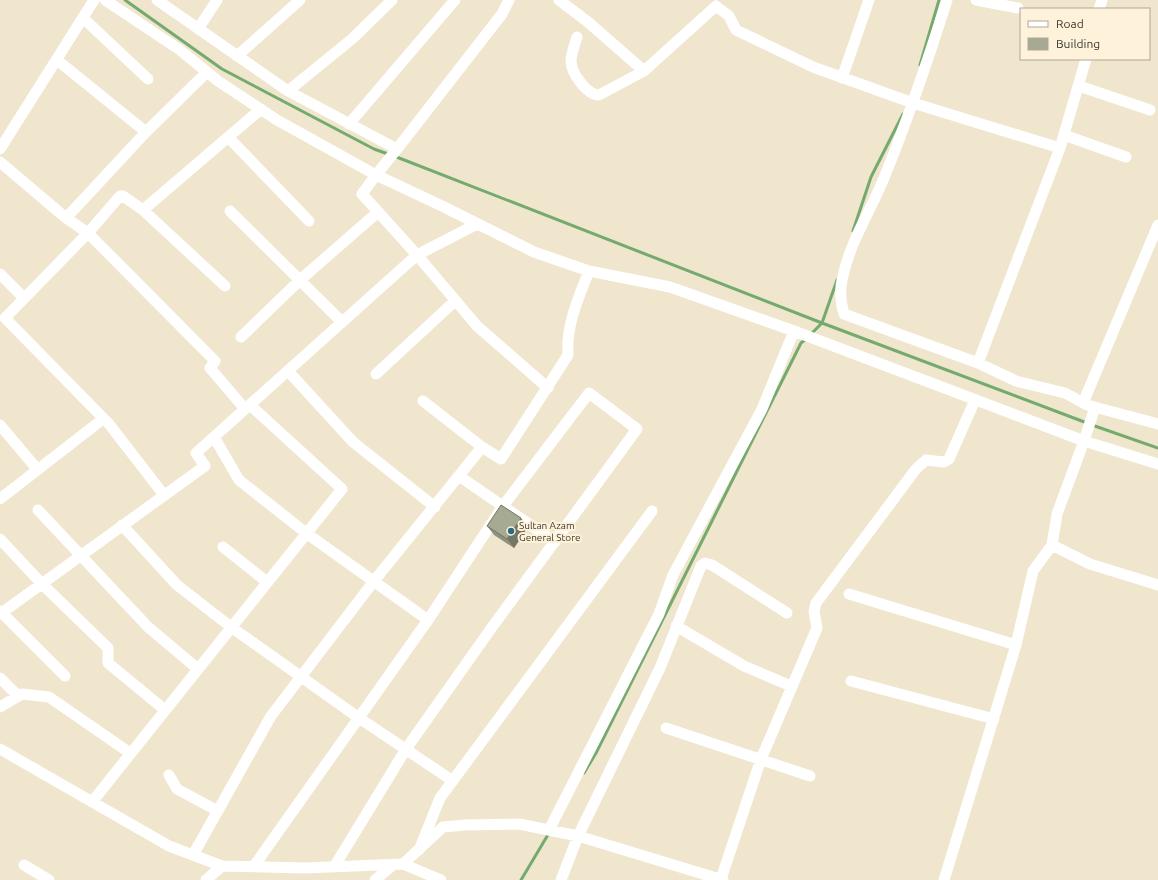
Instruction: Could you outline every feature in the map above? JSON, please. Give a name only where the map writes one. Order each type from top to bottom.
[{"type":"street","points":[[0,148],[94,0]]},
{"type":"street","points":[[105,0],[180,50],[207,72],[261,109],[477,224],[534,252],[589,271],[670,287],[794,331],[975,400],[1086,436],[1158,464]]},
{"type":"street","points":[[157,0],[288,91],[395,151]]},
{"type":"street","points":[[198,29],[217,0]]},
{"type":"street","points":[[237,56],[300,0]]},
{"type":"street","points":[[288,91],[352,39],[392,0]]},
{"type":"street","points":[[349,124],[455,0]]},
{"type":"street","points":[[509,0],[502,14],[362,194],[417,255],[477,326],[548,388]]},
{"type":"street","points":[[559,0],[588,22],[644,71]]},
{"type":"street","points":[[842,78],[868,0]]},
{"type":"street","points":[[947,0],[913,103],[872,208],[853,244],[843,276],[839,300],[844,314],[978,363],[1016,381],[1066,393],[1094,409],[1158,424]]},
{"type":"street","points":[[976,0],[1018,8]]},
{"type":"street","points":[[577,37],[572,57],[572,65],[580,82],[594,95],[608,90],[644,71],[714,3],[729,16],[736,30],[813,67],[913,103],[1060,148]]},
{"type":"street","points":[[83,18],[148,79]]},
{"type":"street","points":[[56,60],[146,132]]},
{"type":"street","points":[[978,363],[1060,148],[1086,60]]},
{"type":"street","points":[[66,218],[146,132],[207,72]]},
{"type":"street","points":[[1078,86],[1150,110]]},
{"type":"street","points":[[143,210],[261,109]]},
{"type":"street","points":[[1064,135],[1126,157]]},
{"type":"street","points":[[228,137],[309,221]]},
{"type":"street","points":[[0,162],[66,218],[88,233],[215,361],[210,368],[247,407],[342,488],[92,802]]},
{"type":"street","points":[[164,495],[103,419],[2,320],[88,233],[120,196],[143,210],[225,286]]},
{"type":"street","points":[[230,211],[342,322]]},
{"type":"street","points":[[241,337],[300,280],[378,212]]},
{"type":"street","points":[[65,676],[0,613],[205,466],[196,453],[417,255],[477,224]]},
{"type":"street","points":[[1083,403],[1158,225]]},
{"type":"street","points":[[423,401],[482,447],[501,459],[568,355],[567,338],[571,317],[589,271]]},
{"type":"street","points":[[0,274],[24,298]]},
{"type":"street","points":[[376,374],[456,301]]},
{"type":"street","points":[[549,830],[659,614],[673,575],[762,409],[794,331]]},
{"type":"street","points":[[288,371],[353,442],[435,507]]},
{"type":"street","points":[[254,866],[428,620],[503,506],[588,394],[638,429],[406,749],[334,867]]},
{"type":"street","points":[[375,880],[419,850],[442,827],[519,824],[578,836],[722,880],[761,759],[817,628],[814,611],[816,603],[916,469],[926,460],[944,462],[949,459],[975,400]]},
{"type":"street","points":[[944,880],[1016,645],[1033,571],[1052,545],[1057,514],[1086,436],[1094,409]]},
{"type":"street","points":[[0,498],[103,419]]},
{"type":"street","points":[[0,425],[37,469]]},
{"type":"street","points":[[214,437],[239,480],[306,533],[428,620]]},
{"type":"street","points":[[193,855],[271,716],[300,676],[374,581],[482,447]]},
{"type":"street","points":[[459,476],[555,542]]},
{"type":"street","points":[[38,510],[148,627],[198,669]]},
{"type":"street","points":[[419,850],[440,798],[652,511]]},
{"type":"street","points":[[122,526],[177,585],[231,627],[359,718],[453,781]]},
{"type":"street","points":[[0,539],[42,584],[108,648],[108,663],[165,710]]},
{"type":"street","points":[[1052,545],[1090,564],[1158,585]]},
{"type":"street","points":[[223,547],[267,582]]},
{"type":"street","points":[[561,880],[578,836],[653,682],[698,571],[705,563],[722,570],[787,613]]},
{"type":"street","points":[[849,594],[1016,645]]},
{"type":"street","points":[[676,626],[744,666],[791,686]]},
{"type":"street","points":[[0,678],[18,696]]},
{"type":"street","points":[[850,681],[994,719]]},
{"type":"street","points":[[0,707],[22,694],[49,696],[130,753]]},
{"type":"street","points":[[666,728],[810,776]]},
{"type":"street","points":[[0,749],[169,846],[222,866],[334,867],[398,865],[441,880]]},
{"type":"street","points":[[169,775],[177,790],[218,811]]},
{"type":"street","points":[[24,865],[49,880]]},
{"type":"street","points":[[206,880],[222,866]]},
{"type":"building","points":[[501,505],[521,518],[507,539],[487,526]]},
{"type":"waterway","points":[[125,0],[222,69],[374,149],[388,154]]},
{"type":"waterway","points":[[920,65],[939,0]]},
{"type":"waterway","points":[[853,231],[871,177],[903,114]]},
{"type":"waterway","points":[[394,156],[822,323],[1087,423]]},
{"type":"waterway","points":[[810,335],[822,323],[837,280]]},
{"type":"waterway","points":[[584,773],[596,753],[801,343],[806,339]]},
{"type":"waterway","points":[[1092,425],[1158,448]]},
{"type":"waterway","points":[[521,880],[549,833]]},
{"type":"place","name":"Sultan Azam General Store","points":[[511,531]]}]
